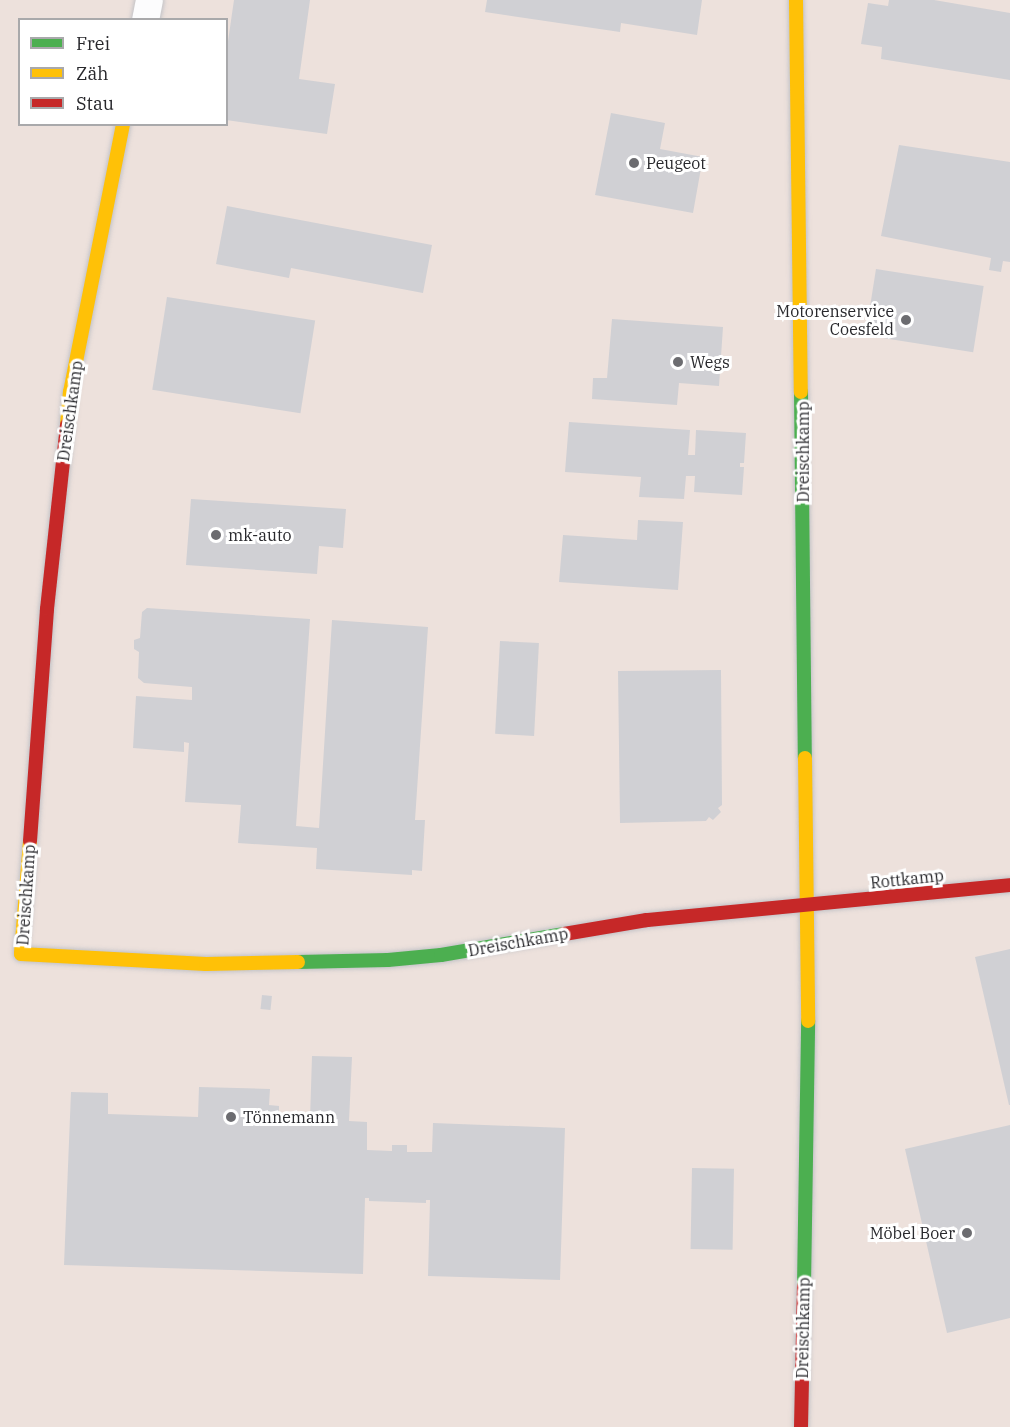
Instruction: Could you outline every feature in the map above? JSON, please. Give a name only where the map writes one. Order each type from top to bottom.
[{"type":"street","points":[[145,18],[149,0]]},
{"type":"street","name":"Dreischkamp","points":[[796,0],[809,1071],[801,1427]]},
{"type":"street","name":"Dreischkamp","points":[[123,126],[70,392],[47,609],[21,954],[206,964],[388,960],[441,955],[647,920],[807,905]]},
{"type":"street","name":"Rottkamp","points":[[807,905],[1010,885]]},
{"type":"shaded area","points":[[0,0],[1010,0],[1010,1427],[0,1427]]},
{"type":"building","points":[[234,0],[310,0],[299,79],[335,84],[327,134],[228,120],[228,41]]},
{"type":"building","points":[[487,0],[702,0],[697,35],[621,23],[620,32],[485,12]]},
{"type":"building","points":[[889,0],[934,0],[1010,13],[1010,80],[881,59],[882,47],[861,44],[868,3],[888,6]]},
{"type":"building","points":[[611,113],[665,123],[660,149],[703,157],[693,213],[595,195]]},
{"type":"building","points":[[899,145],[1010,162],[1010,262],[1003,261],[1001,272],[989,270],[991,258],[881,236]]},
{"type":"building","points":[[227,206],[432,245],[423,293],[291,268],[289,278],[216,264]]},
{"type":"building","points":[[876,269],[984,286],[973,352],[866,335]]},
{"type":"building","points":[[167,297],[315,320],[300,413],[152,390]]},
{"type":"building","points":[[612,319],[723,327],[719,386],[679,383],[677,405],[592,399],[593,378],[607,378]]},
{"type":"building","points":[[569,422],[690,430],[688,455],[695,455],[696,430],[746,433],[744,463],[740,463],[740,467],[744,467],[742,495],[694,492],[695,476],[686,476],[684,499],[639,497],[641,477],[565,472]]},
{"type":"building","points":[[191,499],[346,509],[343,548],[319,546],[317,574],[186,565]]},
{"type":"building","points":[[638,520],[683,522],[678,590],[559,582],[563,535],[637,540]]},
{"type":"building","points":[[147,608],[310,619],[296,826],[319,828],[332,620],[428,627],[415,820],[425,820],[422,871],[412,870],[412,875],[316,869],[317,848],[238,843],[241,805],[185,802],[189,743],[184,742],[184,752],[133,748],[136,696],[192,700],[192,687],[144,683],[138,678],[139,652],[134,649],[134,640],[140,638],[142,612]]},
{"type":"building","points":[[500,641],[539,643],[534,736],[495,734]]},
{"type":"building","points":[[721,670],[722,805],[718,808],[721,812],[713,820],[709,817],[706,821],[620,823],[618,671]]},
{"type":"building","points":[[1010,949],[1010,1105],[1009,1105],[975,957]]},
{"type":"building","points":[[262,995],[272,996],[270,1010],[261,1009]]},
{"type":"building","points":[[312,1056],[352,1057],[349,1121],[367,1122],[367,1150],[392,1151],[392,1145],[407,1145],[407,1152],[432,1152],[433,1123],[565,1128],[560,1280],[428,1276],[430,1200],[426,1200],[426,1203],[369,1201],[369,1198],[365,1198],[363,1274],[64,1265],[71,1092],[108,1093],[108,1114],[198,1117],[199,1087],[270,1089],[269,1105],[279,1106],[279,1120],[310,1120]]},
{"type":"building","name":"Möbel Boer","points":[[1010,1125],[1010,1318],[947,1333],[905,1149]]},
{"type":"building","points":[[692,1168],[734,1169],[733,1250],[691,1249]]},
{"type":"traffic: fast","points":[[801,392],[805,758]]},
{"type":"traffic: fast","points":[[298,962],[388,960],[441,955],[564,934]]},
{"type":"traffic: fast","points":[[804,1286],[808,1021]]},
{"type":"traffic: slow","points":[[796,0],[801,392]]},
{"type":"traffic: slow","points":[[67,425],[70,392],[123,126]]},
{"type":"traffic: slow","points":[[805,758],[808,1021]]},
{"type":"traffic: slow","points":[[30,841],[21,954],[206,964],[298,962]]},
{"type":"traffic: jam","points":[[30,841],[47,609],[67,425]]},
{"type":"traffic: jam","points":[[564,934],[647,920],[1010,885]]},
{"type":"traffic: jam","points":[[801,1427],[804,1286]]},
{"type":"place","name":"Peugeot","points":[[634,163]]},
{"type":"place","name":"Motorenservice Coesfeld","points":[[906,320]]},
{"type":"place","name":"Wegs","points":[[678,362]]},
{"type":"place","name":"mk-auto","points":[[216,535]]},
{"type":"place","name":"Tönnemann","points":[[231,1117]]},
{"type":"place","name":"Möbel Boer","points":[[967,1233]]}]
